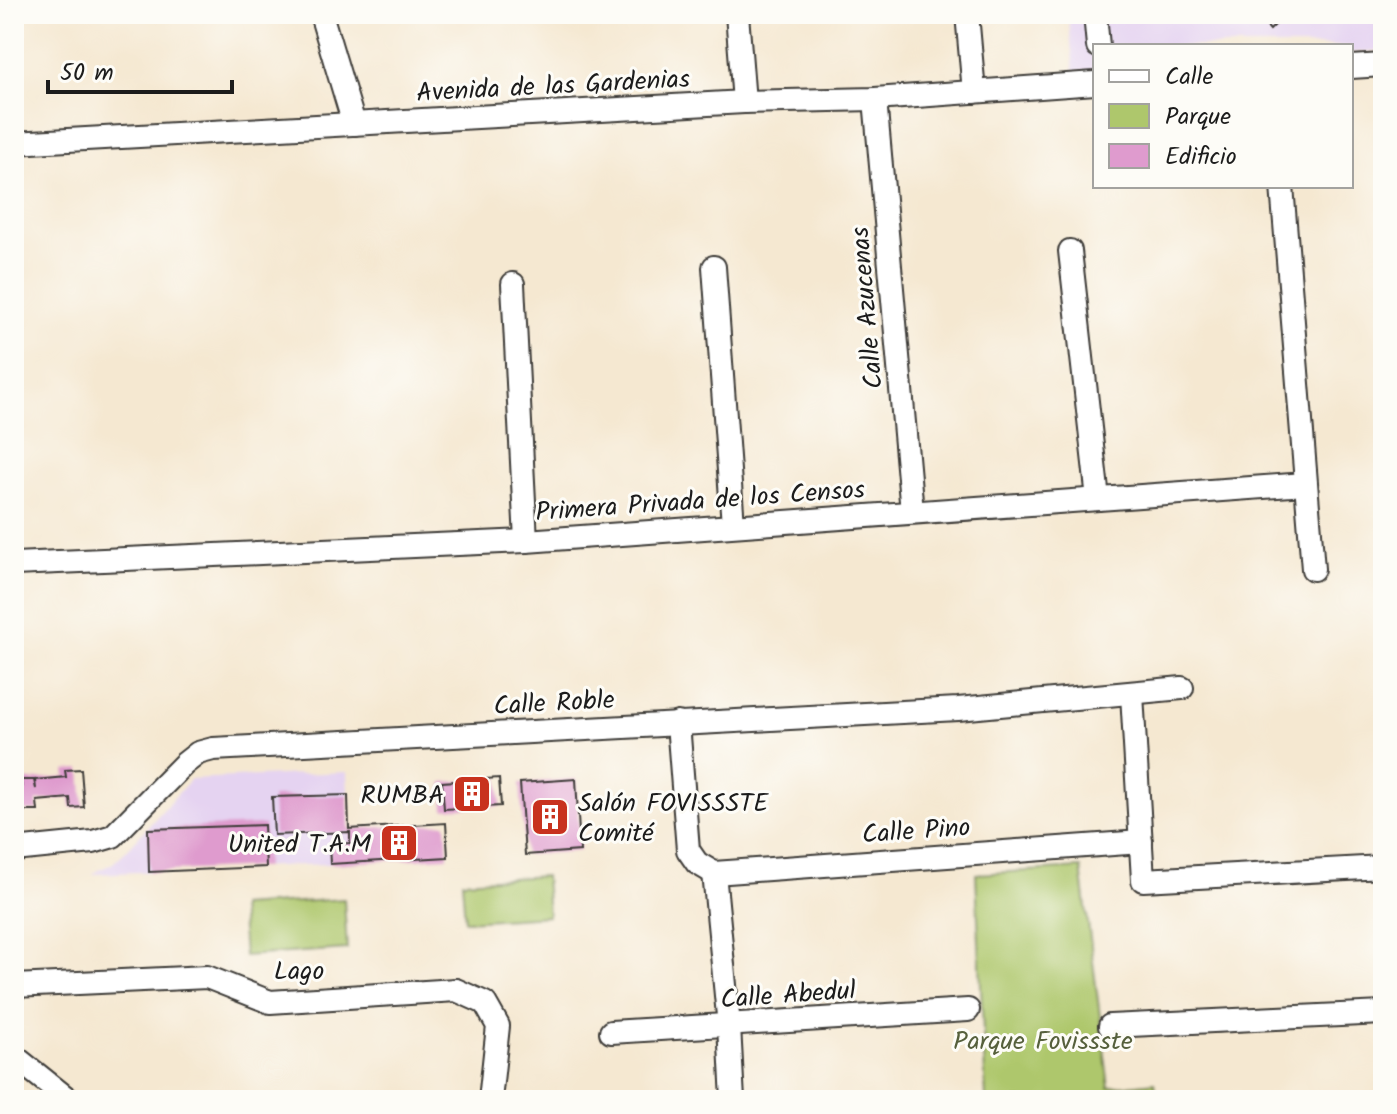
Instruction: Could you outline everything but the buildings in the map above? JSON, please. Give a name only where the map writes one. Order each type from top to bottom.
[{"type":"street","points":[[321,14],[354,124]]},
{"type":"street","points":[[737,14],[744,102]]},
{"type":"street","points":[[967,14],[974,92]]},
{"type":"street","points":[[1095,14],[1098,44]]},
{"type":"street","points":[[1353,67],[1383,65]]},
{"type":"street","name":"Avenida de las Gardenias","points":[[14,143],[744,102],[875,99],[1093,83]]},
{"type":"street","name":"Calle Azucenas","points":[[875,99],[912,512]]},
{"type":"street","points":[[1282,188],[1313,569]]},
{"type":"street","points":[[1070,251],[1098,499]]},
{"type":"street","points":[[714,267],[733,525]]},
{"type":"street","points":[[513,284],[526,541]]},
{"type":"street","name":"Primera Privada de los Censos","points":[[14,564],[526,541],[1305,484]]},
{"type":"street","name":"Calle Roble","points":[[14,850],[93,842],[113,836],[184,764],[198,753],[213,749],[958,709],[1182,688]]},
{"type":"street","points":[[1132,694],[1143,880],[1383,867]]},
{"type":"street","points":[[678,723],[688,850],[706,868],[729,1026],[733,1100]]},
{"type":"street","name":"Calle Pino","points":[[706,868],[1141,842]]},
{"type":"street","name":"Lago","points":[[14,986],[207,977],[270,1002],[456,990],[485,1003],[498,1026],[490,1100]]},
{"type":"street","name":"Calle Abedul","points":[[611,1032],[968,1010]]},
{"type":"street","points":[[1110,1026],[1383,1013]]},
{"type":"street","points":[[14,1056],[69,1100]]},
{"type":"shaded area","points":[[1068,14],[1383,14],[1383,50],[1353,53],[1353,44],[1093,44],[1093,70],[1074,71]]},
{"type":"shaded area","points":[[347,772],[351,863],[92,874],[113,863],[126,851],[191,779]]},
{"type":"green space","name":"Parque Fovissste","points":[[1081,868],[1109,1087],[1155,1082],[1157,1100],[986,1100],[976,874]]},
{"type":"green space","points":[[545,876],[548,916],[465,921],[462,881]]},
{"type":"green space","points":[[344,899],[347,949],[244,956],[240,906]]},
{"type":"place","name":"RUMBA","points":[[472,794]]},
{"type":"place","name":"Salón FOVISSSTE Comité","points":[[550,817]]},
{"type":"place","name":"United T.A.M","points":[[399,843]]}]
